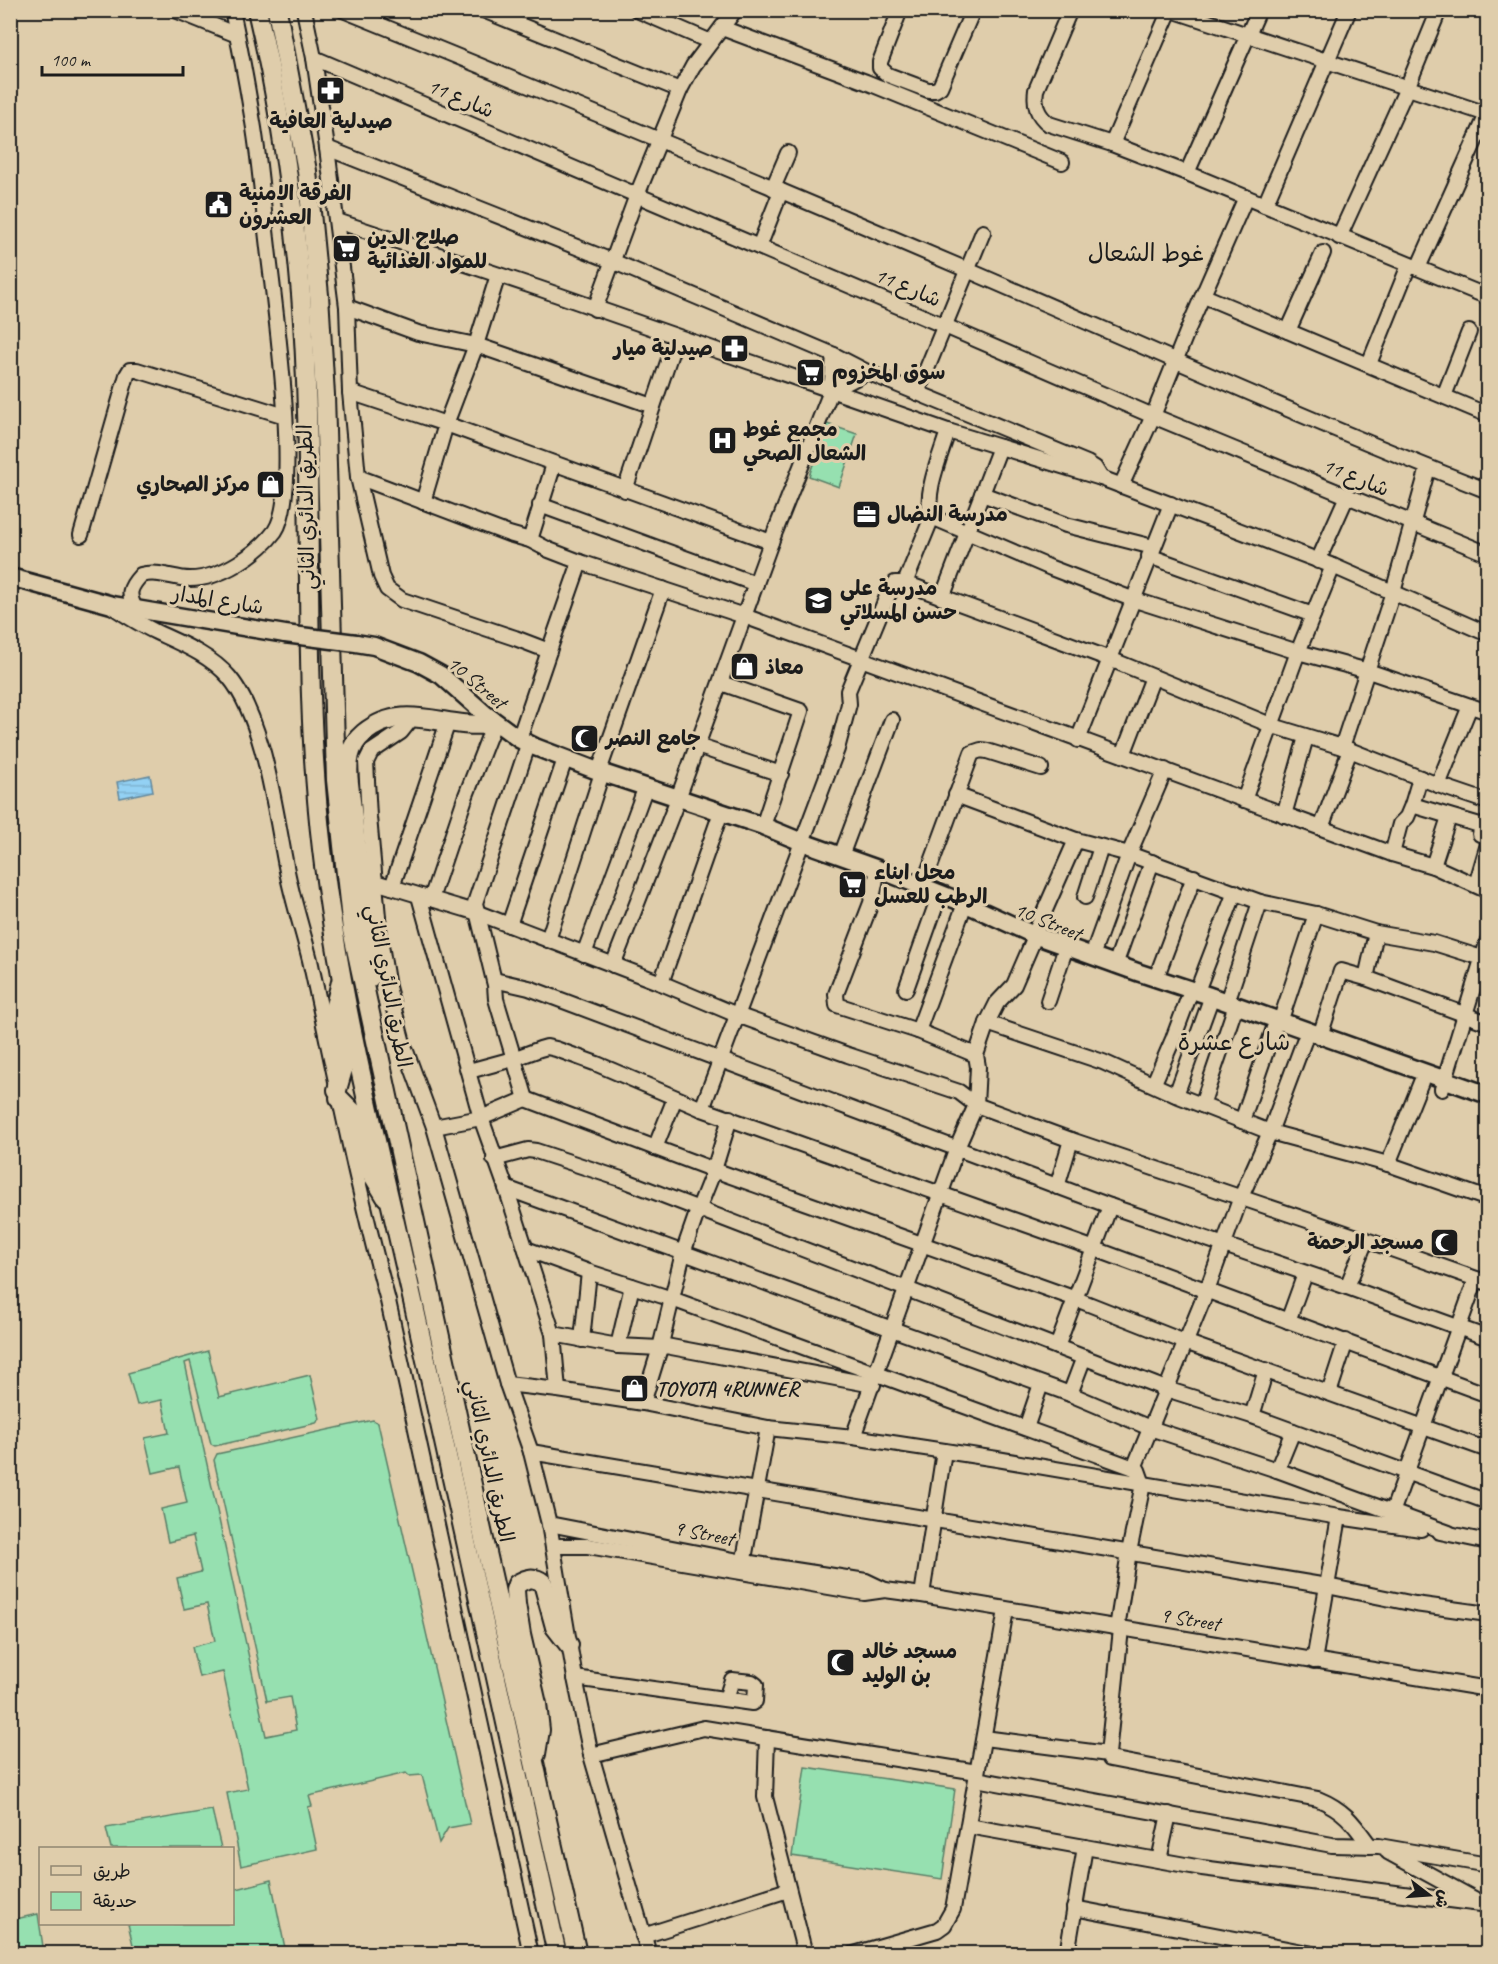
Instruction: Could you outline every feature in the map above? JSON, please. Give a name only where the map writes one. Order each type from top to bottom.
[{"type":"highway","name":"الطريق الدائري الثاني","points":[[257,10],[267,53],[286,172],[301,294],[315,765],[322,850],[356,1047],[557,1953]]},
{"type":"highway","name":"الطريق الدائري الثاني","points":[[277,10],[307,171],[318,284],[326,395],[336,780],[352,930],[577,1953]]},
{"type":"highway","points":[[370,1014],[371,967],[349,783],[350,753],[358,739],[370,729],[384,721],[398,717],[414,717],[476,726],[491,725]]},
{"type":"highway","points":[[343,974],[335,1006],[343,1059],[338,1094],[356,1115],[368,1167],[392,1206]]},
{"type":"highway","points":[[534,1761],[540,1730],[537,1704],[519,1625],[515,1590],[517,1584],[531,1578],[543,1583],[555,1627],[569,1645]]},
{"type":"highway","points":[[570,1923],[582,1953]]},
{"type":"main road","name":"شارع المدار","points":[[10,577],[112,606],[374,646],[419,663]]},
{"type":"main road","name":"10 Street","points":[[419,663],[491,725],[523,744],[564,762],[678,799],[878,872],[923,886],[1064,953],[1215,1002]]},
{"type":"main road","name":"10 Street","points":[[419,663],[441,675],[523,744],[600,774],[763,826],[801,844],[841,856],[1034,938],[1156,978],[1215,1002],[1443,1085],[1488,1105]]},
{"type":"main road","name":"10 Street","points":[[1312,1038],[1422,1082],[1488,1095]]},
{"type":"street","points":[[175,10],[237,35]]},
{"type":"street","points":[[136,610],[130,600],[130,593],[141,575],[153,573],[189,579],[225,571],[250,554],[274,531],[281,513],[285,485],[285,416],[254,123],[232,10]]},
{"type":"street","points":[[304,10],[314,58],[347,307],[350,392],[358,477],[381,576],[387,589],[402,600],[549,651]]},
{"type":"street","points":[[343,10],[660,140],[967,270],[1175,362],[1428,468],[1486,488]]},
{"type":"street","points":[[483,10],[680,90]]},
{"type":"street","points":[[637,10],[711,42]]},
{"type":"street","points":[[595,309],[637,195],[680,90],[693,66],[735,10]]},
{"type":"street","points":[[900,10],[880,62],[880,68],[888,75],[928,90],[940,87],[973,10]]},
{"type":"street","points":[[1070,10],[1036,90],[1034,101],[1037,111],[1041,118],[1049,124],[1112,144],[1187,173],[1488,297]]},
{"type":"street","points":[[1112,144],[1171,10],[1487,113],[1369,364]]},
{"type":"street","points":[[1187,173],[1258,10]]},
{"type":"street","points":[[1265,205],[1349,10]]},
{"type":"street","points":[[1339,237],[1407,88],[1439,10]]},
{"type":"street","points":[[722,28],[866,82],[1062,162]]},
{"type":"street","name":"شارع 11","points":[[314,58],[1153,416],[1488,554]]},
{"type":"street","points":[[327,148],[612,261],[834,355],[867,372],[1087,463],[1095,468],[1101,478]]},
{"type":"street","points":[[759,247],[788,153]]},
{"type":"street","points":[[1121,486],[1246,197]]},
{"type":"street","points":[[337,221],[948,431],[1101,478],[1333,566],[1481,631]]},
{"type":"street","points":[[917,393],[983,232]]},
{"type":"street","points":[[1288,331],[1323,253]]},
{"type":"street","points":[[423,502],[446,424],[476,345],[498,275]]},
{"type":"street","points":[[1204,297],[1488,415]]},
{"type":"street","points":[[347,307],[418,333],[476,345],[653,406]]},
{"type":"street","points":[[1444,396],[1469,333]]},
{"type":"street","points":[[625,490],[676,338]]},
{"type":"street","points":[[613,965],[678,799],[771,542],[831,391],[834,355]]},
{"type":"street","points":[[81,535],[130,370],[137,370],[285,416]]},
{"type":"street","points":[[831,391],[867,372]]},
{"type":"street","points":[[350,392],[446,424],[771,542]]},
{"type":"street","points":[[905,583],[932,517],[928,507],[930,493],[948,431]]},
{"type":"street","points":[[942,598],[1000,447]]},
{"type":"street","points":[[530,540],[554,464]]},
{"type":"street","points":[[1321,828],[1414,524],[1428,468]]},
{"type":"street","points":[[358,477],[530,540],[580,562],[744,616],[1284,815],[1392,854],[1433,866],[1482,888],[1488,844]]},
{"type":"street","points":[[982,494],[1065,525],[1151,551],[1313,615]]},
{"type":"street","points":[[1318,561],[1347,496]]},
{"type":"street","points":[[1078,740],[1131,599],[1171,504]]},
{"type":"street","points":[[540,505],[756,584]]},
{"type":"street","points":[[932,517],[1051,568],[1131,599],[1298,652],[1368,670],[1488,712]]},
{"type":"street","points":[[526,1099],[496,999],[494,980],[475,903],[549,651],[580,562]]},
{"type":"street","points":[[1244,800],[1273,726],[1298,652],[1333,566]]},
{"type":"street","points":[[702,1109],[837,749],[849,704],[848,691],[891,587],[895,583],[905,583],[1110,659],[1273,726],[1346,748],[1438,785],[1488,802]]},
{"type":"street","points":[[548,940],[600,774],[663,590]]},
{"type":"street","points":[[112,606],[215,664],[229,677],[251,714],[267,772],[289,879],[309,957],[365,1218],[388,1300],[531,1953]]},
{"type":"street","points":[[1124,755],[1153,676]]},
{"type":"street","points":[[721,683],[801,711],[763,826]]},
{"type":"street","points":[[1438,785],[1470,706]]},
{"type":"street","points":[[414,717],[400,732],[367,756],[369,817],[380,939],[388,987],[403,1043],[434,1127],[507,1384],[531,1452],[549,1524],[569,1645],[591,1755],[649,1953]]},
{"type":"street","points":[[841,856],[892,720]]},
{"type":"street","points":[[392,887],[448,722]]},
{"type":"street","points":[[491,725],[465,798],[425,897],[481,1118],[553,1335],[558,1390]]},
{"type":"street","points":[[1284,815],[1306,737]]},
{"type":"street","points":[[697,746],[780,774]]},
{"type":"street","points":[[923,886],[972,753],[987,751],[1041,768]]},
{"type":"street","points":[[509,925],[564,762]]},
{"type":"street","points":[[1092,956],[1129,854],[1165,770]]},
{"type":"street","points":[[1392,854],[1400,824],[1407,817],[1420,778]]},
{"type":"street","points":[[584,954],[645,789]]},
{"type":"street","points":[[956,795],[1076,840],[1129,854],[1194,876],[1260,902],[1316,914],[1376,933],[1434,943],[1484,959]]},
{"type":"street","points":[[1412,805],[1449,818],[1483,826],[1480,834],[1488,837]]},
{"type":"street","points":[[661,983],[720,815]]},
{"type":"street","points":[[1433,866],[1449,818]]},
{"type":"street","points":[[853,1437],[957,1148],[976,1105],[978,1067],[976,1055],[987,1023],[997,1003],[1014,985],[1076,840]]},
{"type":"street","points":[[1085,897],[1101,846]]},
{"type":"street","points":[[1115,964],[1152,862]]},
{"type":"street","points":[[878,872],[871,903],[836,994],[837,1005],[918,1031],[976,1055]]},
{"type":"street","points":[[1156,978],[1194,876]]},
{"type":"street","points":[[375,882],[477,913],[661,983],[737,1015],[959,1092],[976,1105],[1071,1140],[1482,1281],[1458,1327],[1392,1513]]},
{"type":"street","points":[[1202,1105],[1215,1002],[1235,892]]},
{"type":"street","points":[[906,989],[938,899]]},
{"type":"street","points":[[1176,1095],[1260,902]]},
{"type":"street","points":[[918,1031],[963,909]]},
{"type":"street","points":[[1242,1120],[1316,914]]},
{"type":"street","points":[[1366,978],[1376,933]]},
{"type":"street","points":[[1443,1085],[1484,959],[1488,940]]},
{"type":"street","points":[[1048,1001],[1064,953]]},
{"type":"street","points":[[1134,1468],[1207,1290],[1241,1197],[1341,971],[1488,1023]]},
{"type":"street","points":[[494,980],[529,988],[1110,1206],[1488,1338]]},
{"type":"street","points":[[1154,1083],[1173,1039],[1215,1002]]},
{"type":"street","points":[[987,1023],[1103,1062],[1154,1083],[1176,1095],[1269,1132],[1388,1164],[1488,1199]]},
{"type":"street","points":[[469,1071],[540,1049],[551,1048],[597,1064],[702,1109],[1095,1249],[1488,1395]]},
{"type":"street","points":[[1388,1164],[1422,1082]]},
{"type":"street","points":[[655,1148],[675,1098]]},
{"type":"street","points":[[434,1127],[481,1118],[526,1099],[714,1170],[1076,1299],[1185,1342],[1488,1450]]},
{"type":"street","points":[[643,1403],[660,1347],[683,1253],[714,1170],[730,1118]]},
{"type":"street","points":[[1057,1186],[1071,1140]]},
{"type":"street","points":[[494,1159],[528,1150],[621,1179],[1166,1389],[1251,1416],[1488,1502]]},
{"type":"street","points":[[506,1188],[1070,1394],[1150,1428],[1277,1470],[1449,1533]]},
{"type":"street","points":[[1057,1347],[1110,1206]]},
{"type":"street","points":[[1347,1287],[1366,1240]]},
{"type":"street","points":[[526,1249],[672,1299],[875,1379],[1026,1428],[1138,1470],[1143,1484],[1129,1552],[1119,1629],[1108,1754],[1110,1759],[1318,1799],[1348,1817],[1374,1846],[1485,1905]]},
{"type":"street","points":[[582,1340],[589,1272]]},
{"type":"street","points":[[1288,1321],[1305,1274]]},
{"type":"street","points":[[618,1346],[632,1286]]},
{"type":"street","points":[[553,1335],[618,1346],[666,1346],[875,1379]]},
{"type":"street","points":[[1329,1393],[1346,1341]]},
{"type":"street","points":[[1070,1394],[1084,1357]]},
{"type":"street","points":[[1251,1416],[1266,1370]]},
{"type":"street","points":[[507,1384],[643,1403],[768,1428],[853,1437],[944,1451],[1339,1517],[1449,1533],[1488,1542]]},
{"type":"street","points":[[1026,1428],[1041,1384]]},
{"type":"street","points":[[743,1567],[768,1428]]},
{"type":"street","points":[[1277,1470],[1293,1431]]},
{"type":"street","points":[[922,1595],[944,1451]]},
{"type":"street","points":[[531,1452],[1327,1586],[1415,1604],[1488,1614]]},
{"type":"street","points":[[1314,1661],[1339,1517]]},
{"type":"street","name":"9 Street","points":[[549,1524],[743,1567]]},
{"type":"street","name":"9 Street","points":[[553,1546],[588,1546],[866,1581],[885,1590],[1488,1689]]},
{"type":"street","points":[[854,1953],[937,1930],[944,1925],[953,1909],[1006,1610]]},
{"type":"street","points":[[575,1678],[726,1699]]},
{"type":"street","points":[[591,1755],[704,1728],[977,1775],[1332,1845],[1374,1846],[1488,1865]]},
{"type":"street","points":[[767,1738],[765,1797],[805,1953]]},
{"type":"street","points":[[984,1738],[1108,1754]]},
{"type":"street","points":[[1159,1860],[1169,1814]]},
{"type":"street","points":[[968,1826],[1202,1868],[1485,1905]]},
{"type":"street","points":[[1067,1953],[1085,1847]]},
{"type":"street","points":[[643,1936],[788,1890]]},
{"type":"street","points":[[1074,1908],[1279,1950],[1313,1953]]},
{"type":"green space","points":[[827,424],[857,434],[839,487],[809,476]]},
{"type":"green space","points":[[208,1351],[219,1397],[310,1375],[320,1419],[316,1423],[215,1446],[211,1444],[190,1361],[185,1363],[266,1736],[296,1730],[290,1697],[267,1701],[214,1460],[217,1454],[373,1420],[378,1423],[470,1824],[448,1828],[439,1843],[422,1775],[409,1776],[406,1773],[309,1796],[312,1806],[308,1807],[317,1849],[241,1866],[227,1793],[248,1789],[223,1672],[199,1677],[192,1647],[215,1641],[207,1604],[184,1609],[177,1578],[201,1572],[193,1536],[168,1542],[161,1509],[187,1503],[179,1467],[153,1473],[145,1438],[169,1433],[162,1400],[137,1405],[128,1373]]},
{"type":"green space","points":[[805,1767],[955,1789],[942,1879],[792,1856]]},
{"type":"green space","points":[[212,1810],[221,1847],[111,1847],[106,1828]]},
{"type":"green space","points":[[271,1880],[286,1953],[135,1953],[128,1925],[234,1925],[234,1890]]},
{"type":"green space","points":[[38,1914],[44,1953],[11,1953],[11,1920]]},
{"type":"water","points":[[150,775],[153,791],[120,798],[117,782]]},
{"type":"place","name":"صيدلية العافية","points":[[331,90]]},
{"type":"place","name":"الفرقة الامنية العشرون","points":[[218,205]]},
{"type":"place","name":"صلاح الدين للمواد الغذائية","points":[[346,249]]},
{"type":"place","name":"صيدلية ميار","points":[[734,348]]},
{"type":"place","name":"سوق المخزوم","points":[[811,372]]},
{"type":"place","name":"مجمع غوط الشعال الصحي","points":[[722,441]]},
{"type":"place","name":"مركز الصحاري","points":[[271,484]]},
{"type":"place","name":"مدرسة النضال","points":[[866,514]]},
{"type":"place","name":"مدرسة على حسن المسلاتي","points":[[819,600]]},
{"type":"place","name":"معاذ","points":[[744,667]]},
{"type":"place","name":"جامع النصر","points":[[585,738]]},
{"type":"place","name":"محل ابناء الرطب للعسل","points":[[853,884]]},
{"type":"place","name":"مسجد الرحمة","points":[[1445,1242]]},
{"type":"place","name":"TOYOTA 4RUNNER","points":[[635,1389]]},
{"type":"place","name":"مسجد خالد بن الوليد","points":[[841,1663]]},
{"type":"district","name":"غوط الشعال","points":[[1146,253]]},
{"type":"district","name":"شارع عشرة","points":[[1234,1042]]}]
